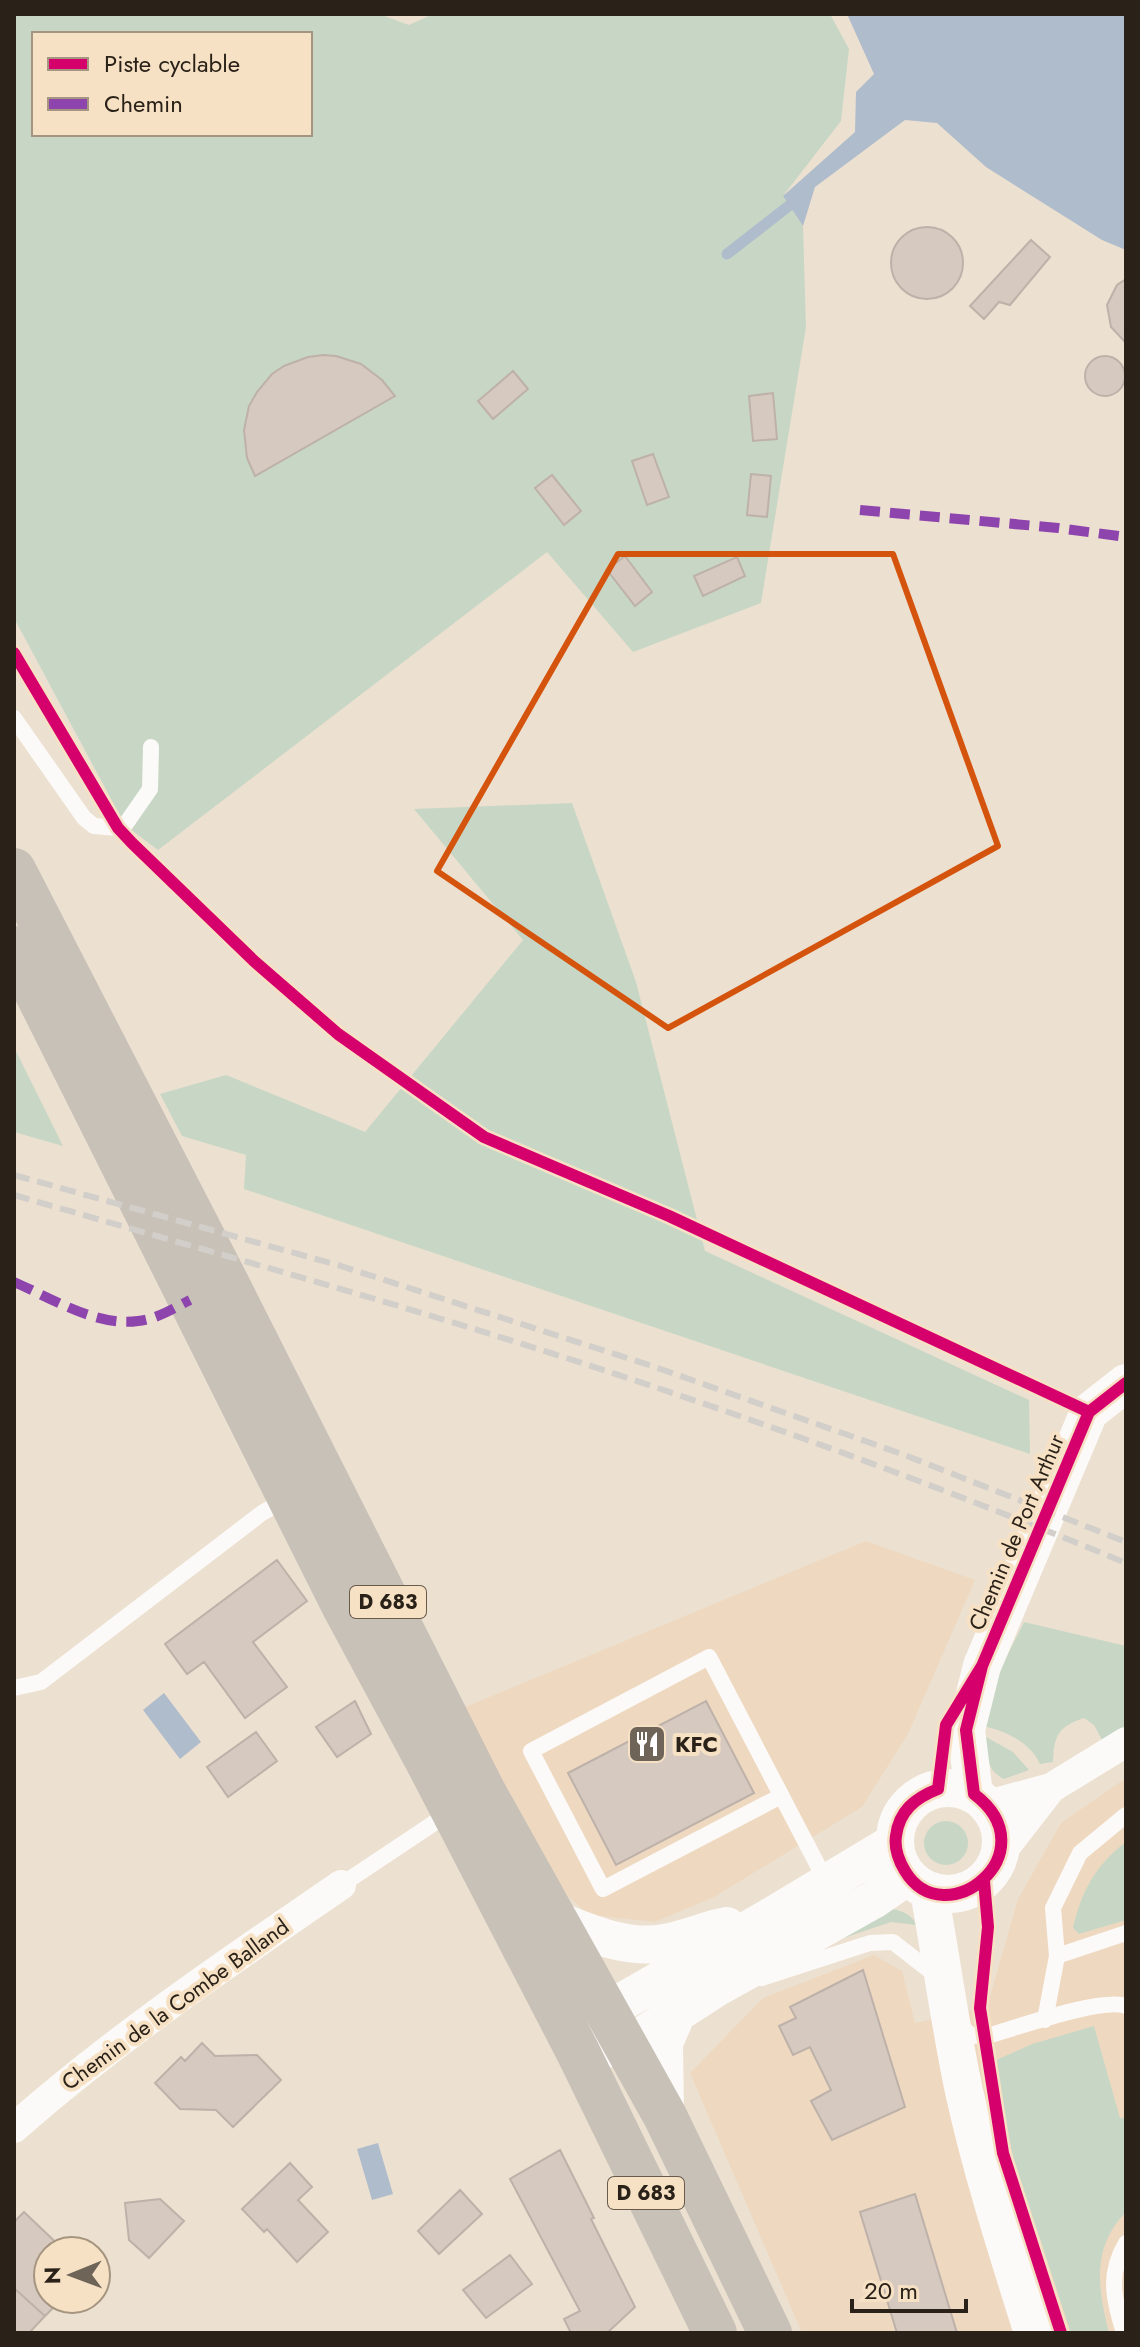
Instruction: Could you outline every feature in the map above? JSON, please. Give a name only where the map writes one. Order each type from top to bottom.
[{"type":"main road","name":"D 683","points":[[14,870],[484,1792],[665,2116],[770,2333]]},
{"type":"main road","name":"D 683","points":[[14,948],[343,1605],[578,2052],[715,2333]]},
{"type":"street","name":"Chemin de Port Arthur","points":[[966,1796],[946,1725],[982,1666],[1089,1412],[1126,1383]]},
{"type":"street","points":[[999,1855],[1051,1788],[1126,1742]]},
{"type":"street","points":[[1033,2333],[980,2160],[951,2026],[946,1984],[898,1824],[907,1808],[921,1795],[966,1796],[1051,1788]]},
{"type":"street","points":[[578,2052],[765,1920],[827,1883],[910,1870],[956,1894],[984,1881],[995,1868],[1001,1835],[997,1819],[966,1796]]},
{"type":"street","points":[[616,2028],[677,2013],[873,1900],[910,1870]]},
{"type":"street","name":"Chemin de la Combe Balland","points":[[14,2128],[68,2080],[341,1885]]},
{"type":"street","points":[[946,1984],[970,1890]]},
{"type":"street","points":[[554,1919],[616,1942],[630,1943],[663,1943],[765,1920]]},
{"type":"street","points":[[665,2116],[664,2043],[677,2013]]},
{"type":"lane","points":[[14,718],[84,818],[94,826],[118,828],[125,825],[150,789],[151,747]]},
{"type":"lane","points":[[14,1688],[41,1682],[262,1513],[289,1498]]},
{"type":"lane","points":[[781,1796],[603,1889],[531,1751],[709,1657],[827,1883]]},
{"type":"lane","points":[[341,1885],[452,1811]]},
{"type":"lane","points":[[1045,2020],[1057,1956],[1053,1908],[1080,1853],[1126,1815]]},
{"type":"lane","points":[[1057,1956],[1126,1933]]},
{"type":"lane","points":[[716,1988],[805,1966],[870,1943],[893,1942],[946,1984],[964,2031],[973,2036],[984,2037],[1091,2007],[1119,2003],[1126,2006]]},
{"type":"lane","points":[[1124,2333],[1113,2294],[1117,2258],[1126,2243]]},
{"type":"highlighted area","points":[[618,554],[893,554],[998,846],[668,1028],[437,871]]},
{"type":"shaded area","points":[[866,1541],[975,1580],[908,1734],[862,1807],[714,1897],[655,1922],[589,1915],[549,1879],[458,1710]]},
{"type":"shaded area","points":[[1126,1778],[1126,2333],[802,2333],[690,2073],[763,1998],[874,1955],[902,1971],[915,2023],[987,2007],[1018,1899],[1061,1823]]},
{"type":"green space","points":[[14,14],[379,14],[409,25],[433,14],[830,14],[849,49],[841,121],[783,196],[803,226],[806,327],[761,603],[633,652],[547,552],[158,850],[125,825],[14,618]]},
{"type":"green space","points":[[572,803],[636,982],[705,1251],[1029,1400],[1030,1454],[244,1189],[246,1155],[182,1136],[160,1094],[226,1075],[365,1132],[523,940],[414,809]]},
{"type":"green space","points":[[14,1047],[63,1146],[14,1132]]},
{"type":"green space","points":[[1024,1622],[1126,1646],[1126,1730],[1102,1740],[1094,1725],[1084,1718],[1075,1721],[1059,1733],[1053,1762],[1040,1764],[1030,1749],[1016,1738],[982,1726],[991,1688]]},
{"type":"green space","points":[[986,1737],[1013,1752],[1029,1770],[1004,1779],[998,1775],[989,1761]]},
{"type":"green space","points":[[946,1821],[962,1827],[968,1843],[962,1859],[946,1865],[930,1859],[924,1843],[930,1827]]},
{"type":"green space","points":[[1126,1842],[1126,1920],[1079,1934],[1073,1928],[1085,1891],[1098,1869]]},
{"type":"green space","points":[[887,1909],[904,1912],[916,1925],[891,1922],[814,1948]]},
{"type":"green space","points":[[1094,2026],[1120,2118],[1126,2117],[1126,2212],[1107,2240],[1102,2255],[1100,2285],[1109,2333],[1071,2333],[1013,2157],[992,2062],[1032,2044]]},
{"type":"water","points":[[847,14],[1126,14],[1126,250],[1102,240],[986,167],[937,123],[905,120],[815,187],[803,226],[783,196],[855,132],[856,92],[874,74]]},
{"type":"water","points":[[164,1693],[201,1742],[180,1759],[143,1710]]},
{"type":"water","points":[[378,2143],[393,2194],[372,2200],[357,2149]]},
{"type":"building","points":[[927,227],[947,233],[957,243],[963,263],[957,283],[947,293],[927,299],[907,293],[897,283],[891,263],[897,243],[907,233]]},
{"type":"building","points":[[1031,240],[1050,257],[1010,305],[999,302],[984,319],[970,306]]},
{"type":"building","points":[[1126,279],[1126,343],[1111,327],[1107,305],[1117,285]]},
{"type":"building","points":[[323,355],[361,364],[382,380],[395,396],[255,476],[247,458],[244,430],[249,406],[272,374],[308,357]]},
{"type":"building","points":[[1105,356],[1119,362],[1125,376],[1119,390],[1105,396],[1091,390],[1085,376],[1091,362]]},
{"type":"building","points":[[513,371],[528,389],[493,419],[478,401]]},
{"type":"building","points":[[773,393],[777,439],[753,441],[749,396]]},
{"type":"building","points":[[653,454],[669,497],[647,505],[632,461]]},
{"type":"building","points":[[751,474],[771,476],[767,517],[747,515]]},
{"type":"building","points":[[552,475],[581,511],[564,525],[535,488]]},
{"type":"building","points":[[625,556],[652,592],[635,606],[607,570]]},
{"type":"building","points":[[737,557],[745,576],[703,596],[694,576]]},
{"type":"building","points":[[277,1560],[307,1601],[253,1642],[287,1687],[245,1718],[204,1662],[187,1674],[165,1644]]},
{"type":"building","points":[[355,1701],[371,1734],[337,1757],[316,1727]]},
{"type":"building","points":[[706,1701],[754,1793],[616,1865],[568,1773]]},
{"type":"building","points":[[256,1732],[277,1761],[228,1797],[207,1767]]},
{"type":"building","points":[[863,1970],[905,2107],[832,2140],[811,2101],[831,2090],[810,2047],[793,2055],[779,2026],[796,2018],[790,2007]]},
{"type":"building","points":[[202,2043],[215,2056],[257,2055],[281,2080],[233,2127],[216,2110],[180,2109],[155,2083],[181,2057],[185,2061]]},
{"type":"building","points":[[560,2150],[635,2307],[607,2333],[571,2333],[564,2319],[580,2311],[510,2179]]},
{"type":"building","points":[[290,2163],[312,2187],[298,2200],[328,2232],[297,2262],[267,2229],[264,2232],[242,2209]]},
{"type":"building","points":[[460,2190],[482,2214],[439,2254],[418,2231]]},
{"type":"building","points":[[915,2194],[957,2333],[897,2333],[860,2212]]},
{"type":"building","points":[[160,2199],[184,2221],[149,2258],[129,2240],[125,2203]]},
{"type":"building","points":[[24,2212],[48,2235],[32,2235],[32,2304],[14,2288],[14,2222]]},
{"type":"building","points":[[510,2255],[532,2284],[486,2318],[463,2290]]},
{"type":"building","points":[[14,2288],[32,2304],[32,2315],[45,2316],[29,2333],[14,2333]]},
{"type":"waterway","points":[[727,254],[799,198]]},
{"type":"railway","points":[[14,1175],[341,1266],[652,1366],[902,1454],[1126,1542]]},
{"type":"railway","points":[[14,1195],[385,1302],[612,1373],[871,1463],[1126,1563]]},
{"type":"marked path","points":[[860,510],[1126,537]]},
{"type":"marked path","points":[[14,1282],[74,1310],[122,1322],[152,1318],[190,1300]]},
{"type":"cycle path","points":[[14,653],[118,828],[254,961],[338,1034],[484,1137],[669,1216],[1089,1412]]},
{"type":"cycle path","points":[[982,1666],[946,1725],[938,1789],[910,1806],[901,1819],[896,1836],[898,1855],[905,1871],[923,1889],[943,1895],[965,1891],[983,1879],[997,1861],[1001,1840],[995,1817],[974,1794],[966,1730],[982,1666],[1089,1412],[1126,1383]]},
{"type":"cycle path","points":[[984,1881],[988,1927],[980,2008],[1003,2153],[1061,2333]]},
{"type":"place","name":"KFC","points":[[647,1744]]}]
